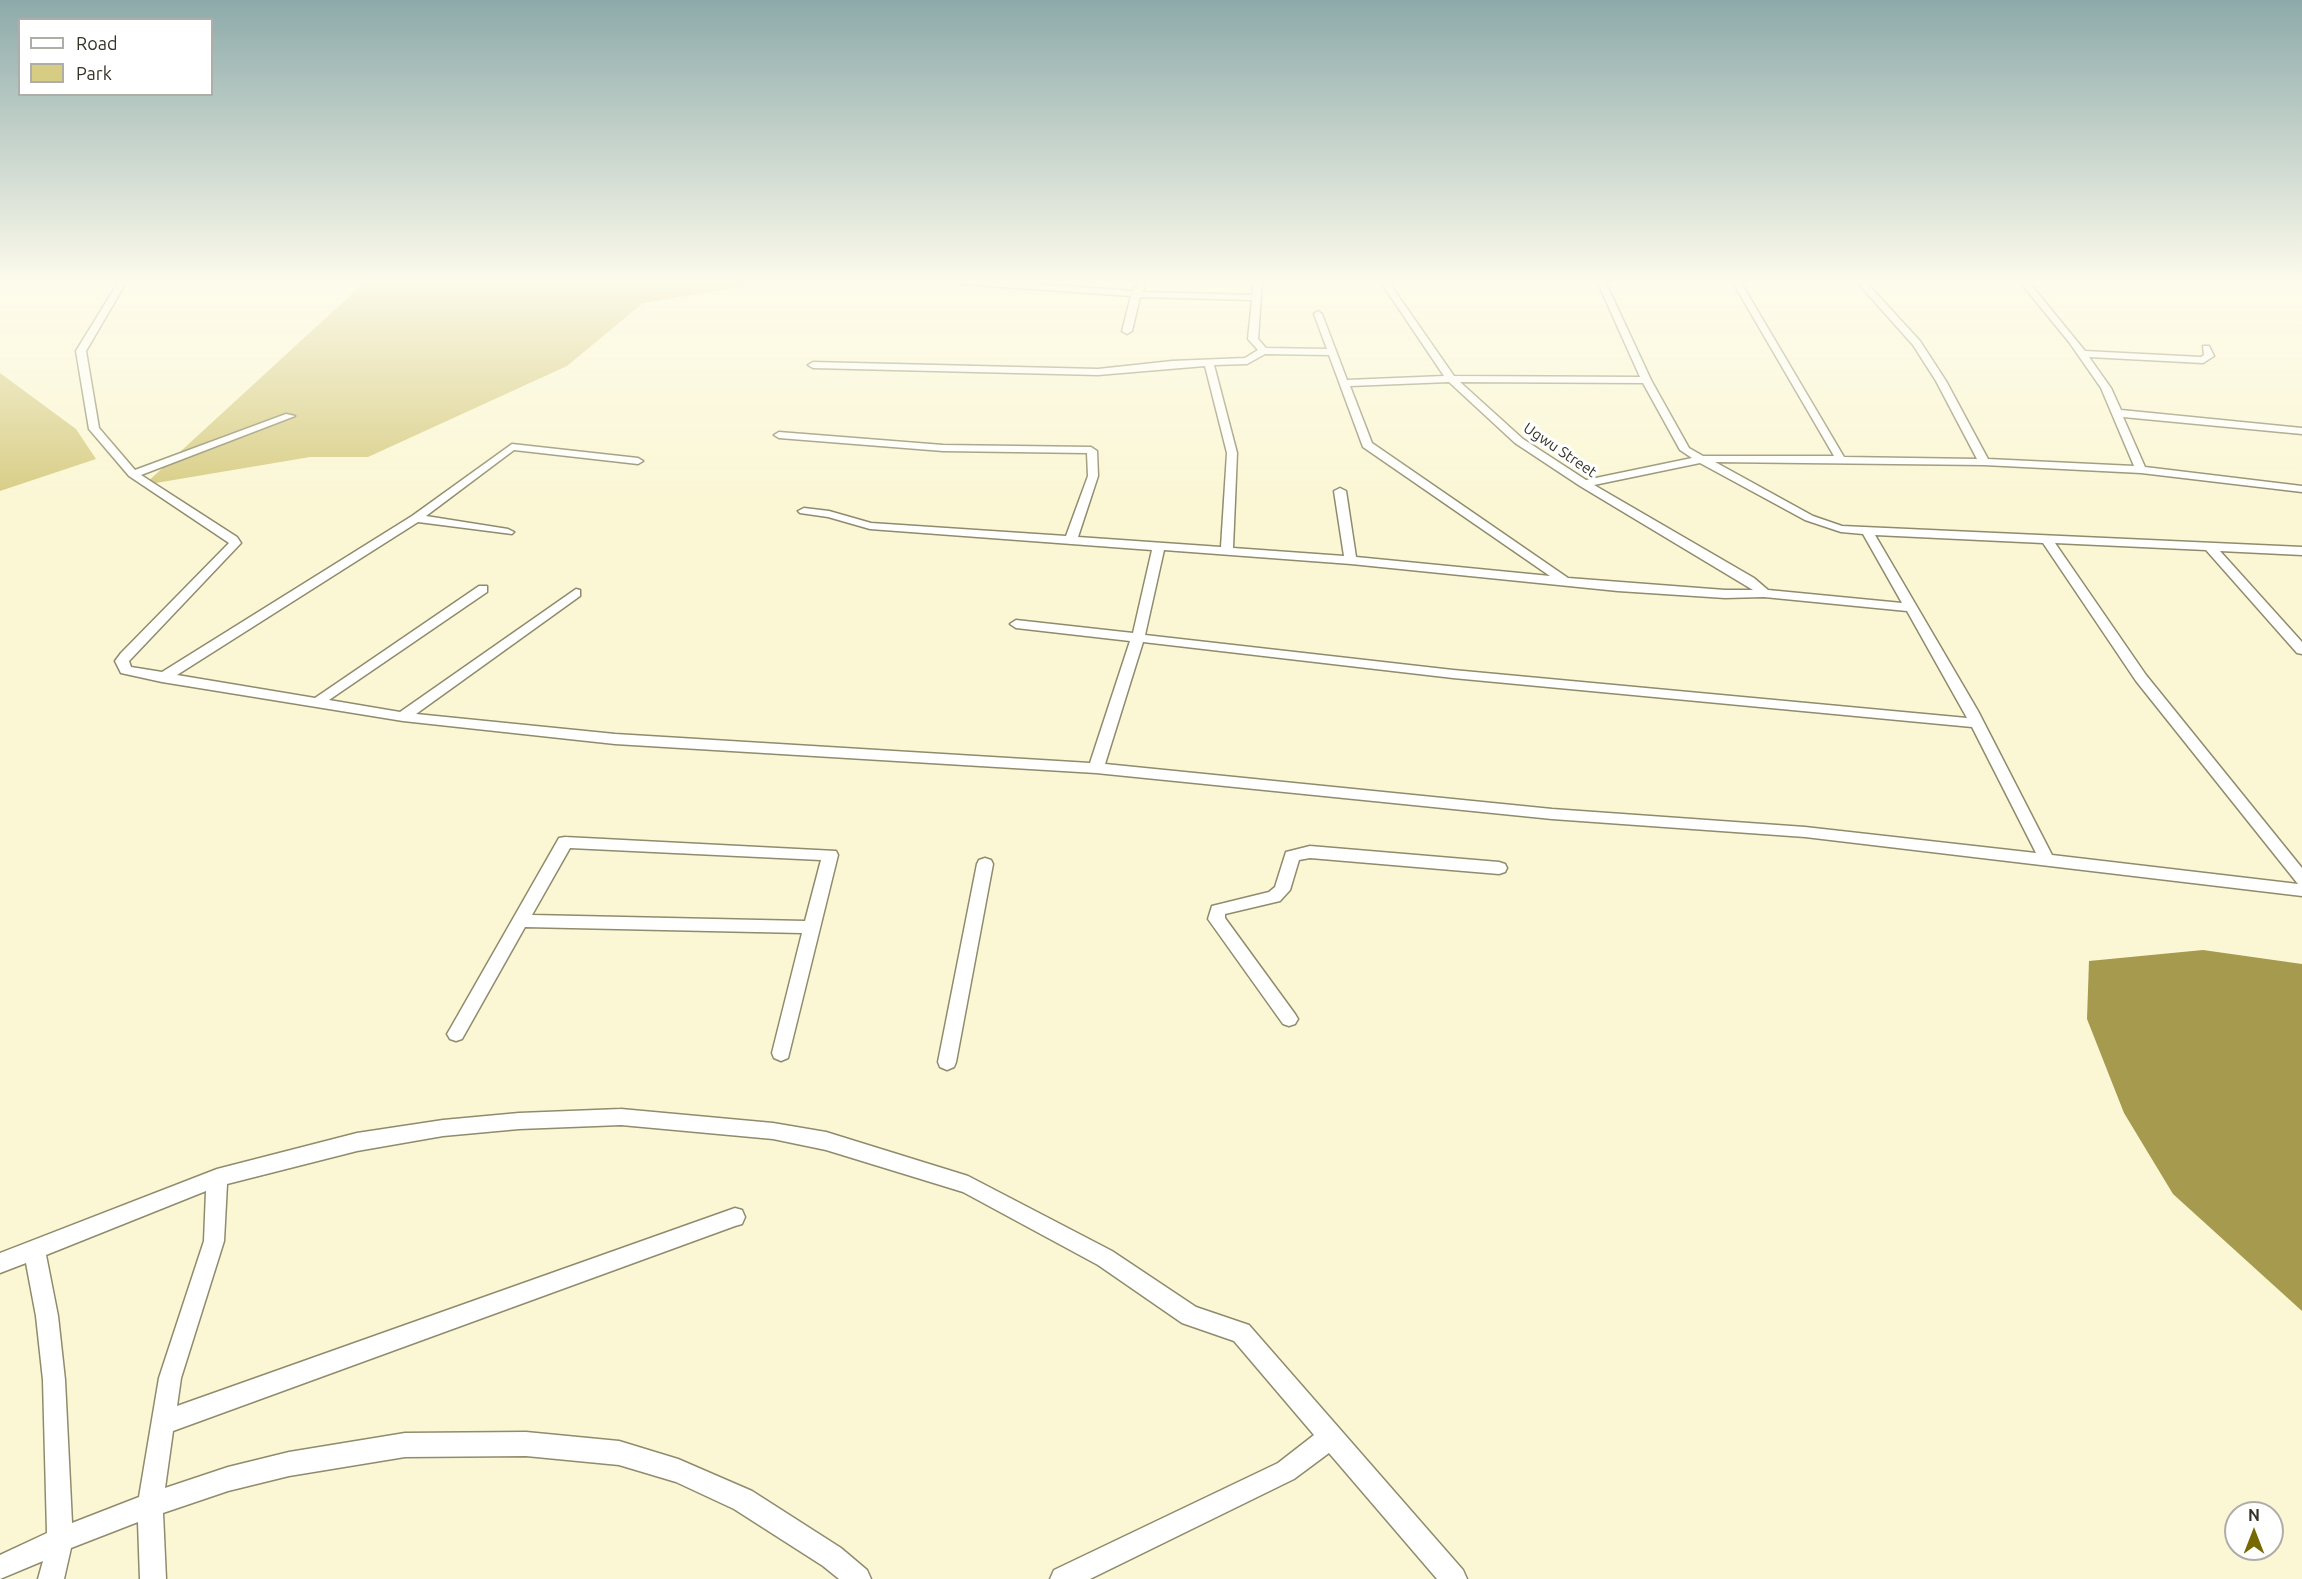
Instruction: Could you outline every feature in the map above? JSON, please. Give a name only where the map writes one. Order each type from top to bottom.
[{"type":"street","points":[[82,355],[94,429],[133,474],[234,541],[122,661],[126,669],[162,678],[319,701],[403,717],[647,741],[1096,768],[1552,814],[1805,832],[2302,890]]},
{"type":"street","points":[[813,365],[1098,372],[1172,364],[1247,361],[1257,355]]},
{"type":"street","points":[[1332,355],[1362,439],[1375,453],[1566,581]]},
{"type":"street","name":"Ugwu Street","points":[[1434,355],[1451,379],[1519,441],[1584,484],[1750,581],[1764,593]]},
{"type":"street","points":[[1634,355],[1685,450],[1809,518],[1841,529],[2302,551]]},
{"type":"street","points":[[1779,355],[1839,459]]},
{"type":"street","points":[[1924,355],[1984,462]]},
{"type":"street","points":[[2082,355],[2106,388],[2141,470]]},
{"type":"street","points":[[2092,355],[2183,361],[2203,360],[2209,355]]},
{"type":"street","points":[[1209,363],[1232,453],[1227,551]]},
{"type":"street","points":[[1343,382],[1451,379],[1646,380]]},
{"type":"street","points":[[2116,413],[2302,431]]},
{"type":"street","points":[[133,474],[290,416]]},
{"type":"street","points":[[779,435],[943,448],[1087,449],[1092,451],[1093,476],[1071,540]]},
{"type":"street","points":[[162,678],[416,518],[512,447],[638,461]]},
{"type":"street","points":[[1584,484],[1703,459],[1839,459],[1984,462],[2141,470],[2302,489]]},
{"type":"street","points":[[1340,491],[1351,560]]},
{"type":"street","points":[[804,511],[829,514],[870,526],[1351,560],[1566,581],[1725,594],[1764,593],[1912,608]]},
{"type":"street","points":[[416,518],[508,532]]},
{"type":"street","points":[[1867,531],[1912,608],[2049,862]]},
{"type":"street","points":[[2047,540],[2141,678],[2302,879]]},
{"type":"street","points":[[2209,546],[2302,650]]},
{"type":"street","points":[[1096,768],[1138,638],[1159,547]]},
{"type":"street","points":[[319,701],[483,589]]},
{"type":"street","points":[[403,717],[576,593]]},
{"type":"street","points":[[1016,624],[1465,675],[1975,723]]},
{"type":"street","points":[[456,1034],[565,842],[830,855],[780,1053]]},
{"type":"street","points":[[1289,1019],[1216,919],[1218,910],[1274,897],[1282,890],[1292,856],[1310,852],[1499,868]]},
{"type":"street","points":[[947,1062],[985,864]]},
{"type":"street","points":[[520,921],[812,927]]},
{"type":"street","points":[[0,1263],[217,1178],[357,1142],[443,1128],[519,1121],[621,1117],[773,1131],[826,1141],[968,1185],[1105,1258],[1190,1315],[1240,1333],[1332,1436],[1454,1579]]},
{"type":"street","points":[[153,1579],[150,1505],[170,1378],[214,1241],[217,1178]]},
{"type":"street","points":[[163,1423],[735,1217]]},
{"type":"street","points":[[34,1250],[47,1316],[54,1380],[60,1540],[51,1579]]},
{"type":"street","points":[[1063,1579],[1286,1471],[1332,1436]]},
{"type":"street","points":[[0,1568],[60,1540],[150,1505],[228,1479],[269,1469],[405,1445],[526,1444],[619,1453],[678,1471],[743,1500],[832,1557],[858,1579]]},
{"type":"green space","points":[[286,355],[581,355],[567,366],[368,457],[310,457],[144,485]]},
{"type":"green space","points":[[0,373],[76,429],[96,459],[0,491]]},
{"type":"shaded area","points":[[2203,950],[2302,964],[2302,1311],[2173,1194],[2124,1113],[2087,1019],[2089,961]]}]
